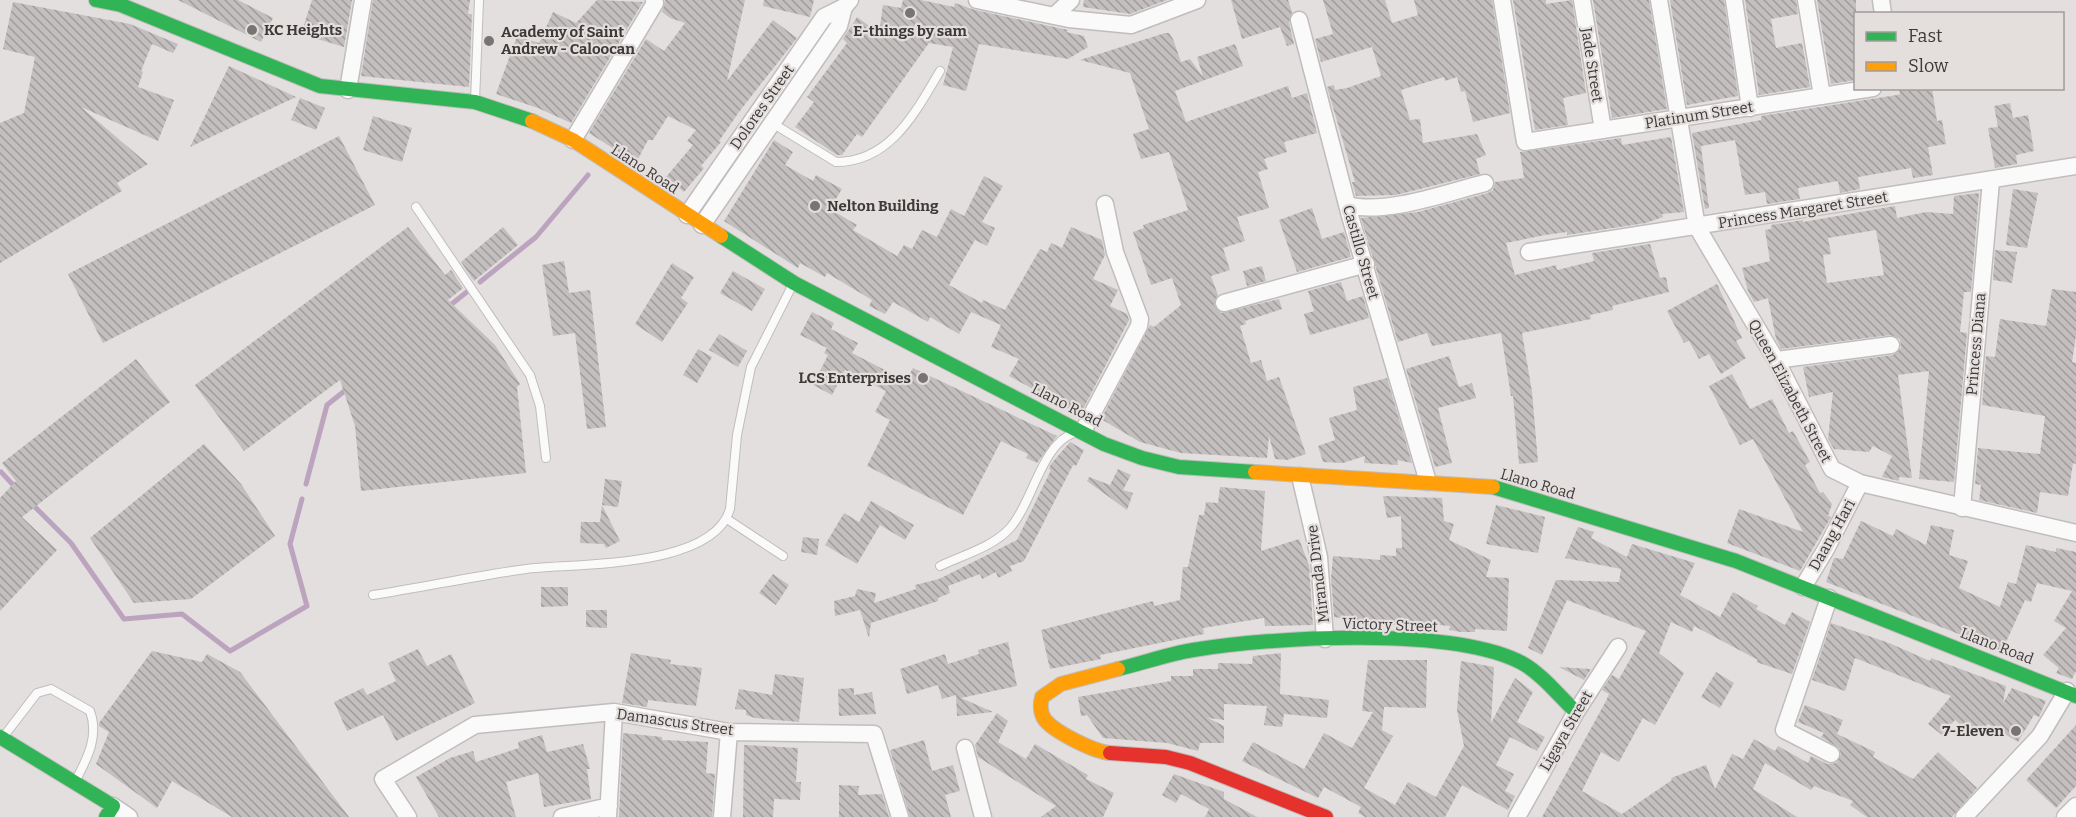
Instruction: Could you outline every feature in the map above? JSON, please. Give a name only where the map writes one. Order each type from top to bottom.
[{"type":"main road","name":"Llano Road","points":[[96,0],[122,3],[320,87],[476,102],[514,113],[573,140],[794,283],[1083,431],[1104,444],[1142,458],[1179,467],[1500,488],[1736,561],[2071,694]]},
{"type":"main road","name":"Victory Street","points":[[1326,817],[1190,763],[1166,757],[1100,752],[1053,727],[1044,719],[1040,707],[1042,697],[1061,684],[1191,650],[1273,639],[1419,640],[1493,651],[1524,664],[1576,712]]},
{"type":"main road","points":[[1,738],[75,781],[109,811]]},
{"type":"street","points":[[348,90],[363,0]]},
{"type":"street","points":[[977,0],[1054,16],[1131,25],[1197,0]]},
{"type":"street","points":[[1054,16],[1071,0]]},
{"type":"street","name":"Platinum Street","points":[[1502,0],[1526,142],[1860,90]]},
{"type":"street","name":"Jade Street","points":[[1582,0],[1603,130]]},
{"type":"street","points":[[1659,0],[1677,119],[1697,227]]},
{"type":"street","points":[[1734,0],[1750,108]]},
{"type":"street","points":[[1806,0],[1822,96]]},
{"type":"street","points":[[573,140],[655,1]]},
{"type":"street","name":"Dolores Street","points":[[702,225],[839,26],[847,4]]},
{"type":"street","name":"Dolores Street","points":[[687,215],[824,17],[847,4]]},
{"type":"street","name":"Castillo Street","points":[[1299,20],[1347,205],[1428,482]]},
{"type":"street","name":"Princess Margaret Street","points":[[1529,252],[2076,166]]},
{"type":"street","name":"Princess Diana","points":[[1962,508],[1990,181]]},
{"type":"street","points":[[1347,205],[1360,208],[1384,206],[1485,183]]},
{"type":"street","points":[[1083,431],[1139,326],[1140,319],[1115,252],[1105,204]]},
{"type":"street","name":"Queen Elizabeth Street","points":[[1697,227],[1776,360],[1832,469],[1860,483],[2076,533]]},
{"type":"street","points":[[1224,303],[1366,264]]},
{"type":"street","points":[[1776,360],[1891,345]]},
{"type":"street","name":"Miranda Drive","points":[[1300,476],[1319,557],[1325,639]]},
{"type":"street","name":"Daang Hari","points":[[1803,586],[1826,549],[1860,483]]},
{"type":"street","points":[[1828,598],[1784,730],[1831,754]]},
{"type":"street","name":"Ligaya Street","points":[[1517,817],[1576,712],[1618,647]]},
{"type":"street","points":[[1964,817],[2040,736],[2071,694]]},
{"type":"street","points":[[562,817],[609,811],[614,712]]},
{"type":"street","name":"Damascus Street","points":[[408,817],[383,779],[475,725],[614,712],[729,732],[874,734],[900,817]]},
{"type":"street","points":[[722,817],[729,732]]},
{"type":"street","points":[[965,747],[983,817]]},
{"type":"street","points":[[2065,817],[2076,806]]},
{"type":"street","points":[[109,811],[129,817]]},
{"type":"lane","points":[[476,102],[479,0]]},
{"type":"lane","points":[[772,123],[836,162],[869,154],[894,140],[907,124],[940,71]]},
{"type":"lane","points":[[416,207],[530,375],[540,406],[546,458]]},
{"type":"lane","points":[[373,596],[528,569],[595,566],[649,557],[708,539],[727,519],[740,417],[751,367],[794,283]]},
{"type":"lane","points":[[940,566],[1000,539],[1020,516],[1046,461],[1061,440],[1083,431]]},
{"type":"lane","points":[[727,519],[783,556]]},
{"type":"lane","points":[[1,738],[38,693],[44,690],[51,689],[90,711],[95,724],[95,737],[75,781]]},
{"type":"building","name":"KC Heights","points":[[178,0],[238,0],[273,18],[261,42]]},
{"type":"building","points":[[312,0],[352,0],[344,47],[301,34]]},
{"type":"building","points":[[373,0],[470,0],[468,14],[472,14],[469,87],[361,76]]},
{"type":"building","points":[[597,0],[643,2],[571,123],[538,108],[496,94],[517,36],[539,43],[553,12],[576,23]]},
{"type":"building","points":[[665,0],[745,0],[727,81],[773,20],[797,38],[739,112],[719,141],[721,142],[701,166],[704,168],[684,192],[666,177],[693,145],[687,141],[696,130],[668,116],[653,140],[648,140],[636,163],[589,133],[646,39],[664,51],[685,23],[670,18],[662,12]]},
{"type":"building","points":[[764,0],[814,0],[810,17],[763,6]]},
{"type":"building","points":[[903,0],[921,0],[954,7],[955,3],[975,10],[1068,30],[1066,32],[1084,36],[1088,47],[1068,59],[979,44],[966,91],[943,85],[953,47],[929,43],[862,137],[857,134],[842,155],[837,155],[795,127],[814,102],[807,97],[847,43],[843,39],[857,17],[879,33],[883,5],[901,8]]},
{"type":"building","points":[[1084,0],[1167,0],[1130,14],[1083,7]]},
{"type":"building","points":[[1231,0],[1288,0],[1292,12],[1289,23],[1294,44],[1287,46],[1280,27],[1242,39]]},
{"type":"building","points":[[1323,0],[1385,0],[1392,23],[1418,15],[1414,0],[1492,0],[1510,113],[1473,122],[1465,91],[1461,92],[1457,77],[1445,81],[1444,77],[1401,90],[1410,120],[1420,119],[1423,143],[1477,134],[1486,155],[1476,159],[1480,174],[1396,195],[1356,196],[1352,182],[1355,182],[1327,87],[1334,85],[1335,90],[1347,88],[1381,76],[1372,47],[1321,62],[1315,39],[1333,34]]},
{"type":"building","points":[[1513,0],[1546,0],[1546,4],[1572,0],[1586,93],[1563,98],[1568,125],[1535,130]]},
{"type":"building","points":[[1593,0],[1649,0],[1667,109],[1612,118]]},
{"type":"building","points":[[1670,0],[1724,0],[1738,96],[1687,105]]},
{"type":"building","points":[[1745,0],[1796,0],[1798,14],[1771,19],[1776,48],[1802,43],[1810,87],[1759,95]]},
{"type":"building","points":[[1817,0],[1856,0],[1854,80],[1831,84]]},
{"type":"building","points":[[13,2],[130,24],[178,44],[173,53],[152,44],[141,71],[143,72],[138,87],[174,100],[158,141],[81,107],[148,164],[117,183],[122,191],[0,263],[0,123],[24,113],[35,57],[3,49]]},
{"type":"building","points":[[1169,33],[1173,39],[1181,62],[1190,59],[1203,77],[1197,57],[1235,44],[1243,66],[1175,91],[1186,122],[1288,86],[1292,98],[1307,93],[1317,133],[1284,142],[1287,152],[1264,159],[1268,169],[1258,172],[1269,208],[1237,217],[1245,241],[1223,248],[1230,270],[1211,276],[1218,295],[1214,305],[1221,313],[1279,299],[1282,309],[1245,321],[1246,324],[1240,326],[1251,363],[1261,360],[1267,381],[1279,377],[1306,454],[1287,460],[1275,459],[1269,436],[1267,458],[1181,453],[1140,442],[1101,419],[1150,325],[1154,327],[1181,305],[1172,278],[1151,285],[1133,232],[1144,228],[1143,225],[1188,210],[1169,152],[1141,159],[1133,134],[1149,129],[1130,73],[1080,60]]},
{"type":"building","points":[[229,66],[296,97],[190,147],[206,114]]},
{"type":"building","points":[[1899,90],[1932,90],[1937,121],[1942,120],[1946,144],[1928,147],[1933,175],[1913,178],[1911,168],[1858,177],[1860,189],[1840,193],[1838,181],[1798,188],[1800,199],[1767,204],[1765,192],[1745,195],[1735,140],[1701,146],[1709,208],[1705,209],[1692,133],[1761,120],[1761,116],[1900,94]]},
{"type":"building","points":[[300,98],[325,108],[316,130],[291,120]]},
{"type":"building","points":[[2010,103],[2013,118],[2028,115],[2034,151],[2016,155],[2017,164],[1995,168],[1988,128],[1998,127],[1994,106]]},
{"type":"building","points":[[373,116],[412,128],[402,162],[363,150]]},
{"type":"building","points":[[339,136],[375,205],[103,343],[68,274]]},
{"type":"building","points":[[1671,137],[1684,212],[1662,214],[1663,217],[1646,223],[1567,235],[1567,232],[1545,235],[1506,243],[1515,275],[1556,265],[1557,270],[1594,261],[1592,253],[1650,244],[1660,278],[1666,277],[1669,292],[1612,306],[1613,310],[1590,315],[1591,319],[1522,333],[1532,392],[1538,462],[1519,464],[1513,396],[1511,396],[1501,333],[1432,346],[1427,333],[1398,342],[1361,218],[1418,212],[1488,193],[1493,190],[1495,182],[1524,178],[1520,152],[1621,138],[1622,145]]},
{"type":"building","points":[[774,140],[793,152],[785,165],[813,181],[816,175],[842,189],[830,209],[857,225],[853,230],[897,256],[904,245],[912,249],[922,230],[937,237],[951,209],[964,216],[984,176],[1003,186],[982,222],[995,228],[987,246],[975,240],[949,285],[982,303],[983,300],[1005,310],[1040,249],[1047,252],[1051,243],[1062,248],[1071,227],[1102,240],[1105,255],[1093,279],[1118,290],[1110,306],[1127,314],[1129,320],[1080,415],[1009,376],[1019,359],[991,347],[1001,325],[971,312],[959,334],[930,317],[928,322],[893,302],[885,314],[869,306],[872,300],[827,273],[825,277],[800,263],[798,268],[724,221]]},
{"type":"building","points":[[2013,189],[2038,193],[2027,248],[2006,245]]},
{"type":"building","points":[[1979,193],[1971,292],[1964,292],[1960,332],[1967,333],[1954,482],[1919,479],[1929,371],[1898,375],[1912,478],[1899,477],[1899,481],[1882,477],[1892,456],[1873,446],[1869,452],[1834,449],[1828,439],[1833,392],[1809,397],[1803,367],[1893,355],[1901,348],[1900,339],[1890,335],[1781,349],[1776,339],[1768,298],[1754,302],[1748,291],[1742,268],[1770,261],[1765,230],[1771,229],[1771,225],[1803,220],[1803,222],[1895,206],[1897,218],[1926,212],[1953,214],[1954,196]],"holes":[[[1876,230],[1884,275],[1827,283],[1823,255],[1831,254],[1828,238]]]},
{"type":"building","points":[[1312,208],[1322,239],[1344,232],[1351,257],[1297,272],[1279,220]]},
{"type":"building","points":[[408,227],[445,275],[451,270],[463,288],[448,300],[495,345],[520,384],[517,387],[526,473],[361,491],[355,426],[340,380],[244,451],[195,385]]},
{"type":"building","points":[[503,227],[518,245],[474,281],[461,262]]},
{"type":"building","points":[[1995,250],[2017,252],[2012,283],[1993,280]]},
{"type":"building","points":[[564,261],[569,293],[590,290],[606,427],[587,429],[575,333],[553,336],[542,265]]},
{"type":"building","points":[[672,263],[694,277],[681,298],[688,303],[662,342],[635,324]]},
{"type":"building","points":[[1262,266],[1266,281],[1247,286],[1243,271]]},
{"type":"building","points":[[733,271],[765,289],[752,311],[720,293]]},
{"type":"building","points":[[1341,282],[1347,301],[1363,296],[1369,318],[1310,335],[1304,314],[1314,311],[1308,291]]},
{"type":"building","points":[[1717,284],[1742,338],[1736,341],[1746,358],[1721,374],[1709,354],[1699,359],[1689,341],[1684,343],[1667,311]]},
{"type":"building","points":[[2052,289],[2076,292],[2076,335],[2072,362],[2076,363],[2076,464],[2073,463],[2068,496],[2040,492],[2037,513],[1979,500],[1981,485],[1975,484],[1978,448],[2040,454],[2045,416],[1982,405],[1986,356],[1995,357],[2000,319],[2046,326]]},
{"type":"building","points":[[812,312],[834,323],[831,329],[858,343],[852,353],[906,381],[913,368],[1057,436],[1037,463],[1026,458],[1028,454],[1001,441],[963,515],[867,466],[890,420],[875,412],[886,391],[845,370],[832,395],[813,385],[828,355],[824,353],[827,348],[800,335]]},
{"type":"building","points":[[719,334],[747,351],[738,367],[709,350]]},
{"type":"building","points":[[698,349],[712,357],[697,383],[683,375]]},
{"type":"building","points":[[1449,356],[1459,387],[1472,383],[1476,398],[1438,408],[1452,463],[1435,467],[1406,369]]},
{"type":"building","points":[[136,359],[170,402],[22,517],[57,550],[0,611],[0,498],[16,481],[2,463]]},
{"type":"building","points":[[1732,374],[1750,409],[1772,399],[1789,433],[1793,431],[1810,462],[1805,465],[1820,493],[1823,492],[1832,504],[1828,516],[1831,517],[1800,571],[1727,543],[1739,509],[1803,532],[1753,439],[1740,445],[1709,386]]},
{"type":"building","points":[[1387,378],[1412,463],[1397,460],[1398,465],[1364,463],[1365,456],[1343,463],[1323,462],[1318,446],[1335,440],[1329,418],[1357,410],[1353,387]]},
{"type":"building","points":[[1070,442],[1084,450],[1076,466],[1073,465],[1024,561],[1010,566],[1012,571],[998,578],[996,572],[982,579],[980,574],[948,586],[950,593],[938,598],[938,601],[871,623],[869,638],[860,610],[835,616],[834,601],[855,596],[857,589],[876,593],[874,603],[916,589],[915,585],[939,579],[1017,540],[1051,470],[1049,469],[1051,464]]},
{"type":"building","points":[[204,444],[241,484],[275,536],[191,599],[134,603],[90,538]]},
{"type":"building","points":[[1118,469],[1131,475],[1123,490],[1133,493],[1127,510],[1087,481],[1089,477],[1110,485]]},
{"type":"building","points":[[605,479],[622,481],[618,507],[602,505]]},
{"type":"building","points":[[1220,487],[1265,491],[1261,551],[1299,539],[1309,565],[1313,625],[1265,626],[1264,618],[1203,628],[1204,634],[1100,655],[1101,659],[1050,669],[1041,630],[1153,601],[1154,606],[1180,600],[1183,567],[1188,567],[1199,515],[1204,515],[1206,502],[1218,503]]},
{"type":"building","points":[[1383,496],[1442,498],[1444,521],[1454,524],[1449,540],[1491,560],[1486,577],[1509,578],[1507,631],[1475,629],[1475,632],[1461,632],[1449,630],[1450,626],[1405,622],[1402,626],[1334,617],[1331,578],[1333,556],[1380,560],[1380,555],[1396,556],[1396,548],[1402,548],[1401,516],[1387,518]]},
{"type":"building","points":[[871,501],[914,525],[905,540],[880,525],[857,564],[825,545],[844,513],[859,522]]},
{"type":"building","points":[[602,505],[620,541],[606,548],[604,544],[580,543],[581,522],[600,522]]},
{"type":"building","points":[[1496,505],[1545,517],[1538,553],[1486,544]]},
{"type":"building","points":[[1861,521],[1893,536],[1896,529],[1926,545],[1931,525],[1954,530],[1949,555],[1968,561],[1959,588],[2000,607],[2008,582],[2016,584],[2026,545],[2056,552],[2056,548],[2076,552],[2076,671],[2072,679],[2056,673],[2059,668],[2043,655],[2066,628],[2054,621],[2072,591],[2037,583],[2031,602],[2025,600],[2002,651],[1826,582],[1834,558],[1843,559]]},
{"type":"building","points":[[1578,527],[1594,532],[1591,538],[1627,557],[1632,544],[1695,563],[1680,595],[1720,617],[1733,592],[1758,606],[1756,609],[1785,625],[1792,612],[1810,622],[1792,674],[1756,662],[1758,660],[1694,626],[1692,632],[1671,622],[1659,653],[1684,673],[1655,725],[1643,718],[1619,762],[1601,752],[1582,791],[1622,814],[1672,780],[1671,778],[1706,765],[1715,789],[1732,754],[1743,759],[1754,739],[1775,751],[1778,746],[1808,763],[1811,756],[1827,764],[1836,763],[1841,754],[1839,748],[1821,737],[1824,733],[1798,722],[1805,705],[1843,720],[1837,734],[1875,752],[1873,757],[1913,779],[1938,752],[1977,788],[1952,817],[1867,817],[1850,805],[1853,801],[1814,786],[1811,790],[1765,763],[1753,789],[1797,817],[1542,817],[1606,701],[1609,694],[1602,690],[1612,675],[1619,679],[1646,631],[1567,600],[1542,655],[1528,648],[1556,580],[1619,582],[1621,569],[1565,558]]},
{"type":"building","points":[[803,537],[819,539],[817,555],[801,552]]},
{"type":"building","points":[[773,574],[789,585],[776,605],[759,593]]},
{"type":"building","points":[[541,587],[568,587],[568,606],[541,607]]},
{"type":"building","points":[[586,610],[607,610],[607,628],[586,627]]},
{"type":"building","points":[[1831,623],[1889,643],[1930,661],[1931,658],[2006,686],[2003,703],[2012,688],[2046,701],[2039,717],[2034,715],[2018,742],[1988,724],[1975,738],[1955,720],[1942,735],[1928,724],[1951,696],[1855,658],[1845,691],[1812,680]]},
{"type":"building","points":[[1008,642],[1017,686],[961,698],[993,712],[957,716],[956,695],[942,699],[938,685],[907,694],[900,669],[945,654],[948,664],[979,654],[978,650]]},
{"type":"building","points":[[418,649],[427,666],[451,654],[475,703],[396,741],[383,715],[347,731],[334,702],[363,688],[367,695],[396,681],[388,663]]},
{"type":"building","points":[[152,651],[202,662],[207,654],[240,672],[349,817],[232,817],[172,781],[157,808],[96,764],[109,732],[99,726],[99,723]]},
{"type":"building","points":[[631,653],[671,660],[670,664],[702,668],[696,706],[648,700],[647,707],[622,703]]},
{"type":"building","points":[[1281,653],[1280,694],[1329,700],[1327,718],[1284,714],[1282,727],[1264,725],[1267,706],[1224,704],[1224,720],[1208,718],[1224,726],[1224,743],[1200,743],[1198,751],[1167,743],[1103,738],[1087,715],[1081,716],[1078,697],[1171,681],[1171,676],[1193,676],[1193,669],[1218,669],[1218,663],[1252,664],[1253,656]]},
{"type":"building","points":[[1368,660],[1427,660],[1426,708],[1384,707],[1382,730],[1393,736],[1364,788],[1395,805],[1408,782],[1436,797],[1464,746],[1457,710],[1461,661],[1494,667],[1491,723],[1515,678],[1533,692],[1517,722],[1545,737],[1537,751],[1510,737],[1496,765],[1514,774],[1505,791],[1515,796],[1508,810],[1462,785],[1445,817],[1365,817],[1358,813],[1361,807],[1324,787],[1318,798],[1242,761],[1253,742],[1304,769],[1324,733],[1352,748],[1373,712],[1362,711]]},
{"type":"building","points":[[1559,667],[1591,669],[1584,680]]},
{"type":"building","points":[[1716,672],[1734,683],[1720,708],[1701,697]]},
{"type":"building","points":[[775,674],[804,678],[799,722],[755,718],[746,715],[746,710],[735,709],[739,689],[772,695]]},
{"type":"building","points":[[854,688],[854,695],[872,692],[876,714],[839,716],[838,689]]},
{"type":"building","points":[[997,713],[1008,721],[998,742],[1026,759],[1035,744],[1088,775],[1086,779],[1114,793],[1103,817],[1041,817],[1056,806],[978,757],[975,745]]},
{"type":"building","points":[[2076,725],[2076,786],[2056,808],[2026,780]]},
{"type":"building","points":[[623,733],[662,737],[662,740],[708,742],[706,773],[715,774],[712,817],[619,817]]},
{"type":"building","points":[[542,735],[547,752],[583,744],[590,769],[587,769],[591,799],[544,807],[538,773],[506,782],[516,817],[439,817],[416,777],[450,758],[473,751],[476,762],[519,748],[518,742]]},
{"type":"building","points":[[924,740],[932,771],[953,765],[960,791],[945,795],[951,817],[910,817],[890,750]]},
{"type":"building","points":[[744,745],[798,748],[796,782],[801,782],[800,800],[774,799],[773,817],[743,817]]},
{"type":"building","points":[[1174,774],[1224,792],[1224,799],[1257,817],[1205,817],[1209,809],[1181,794],[1176,803],[1162,795]]},
{"type":"building","points":[[839,785],[859,786],[858,795],[882,794],[889,817],[839,817]]},
{"type":"waterway","points":[[480,282],[536,237],[588,175]]},
{"type":"waterway","points":[[448,307],[468,291]]},
{"type":"waterway","points":[[306,484],[327,405],[347,389]]},
{"type":"waterway","points":[[1,472],[16,488]]},
{"type":"waterway","points":[[31,503],[71,543],[124,619],[182,614],[230,651],[307,606],[290,544],[302,499]]},
{"type":"traffic: fast","points":[[96,0],[121,5],[320,86],[475,102],[532,121]]},
{"type":"traffic: fast","points":[[721,236],[794,283],[1104,444],[1142,458],[1179,467],[1255,472]]},
{"type":"traffic: fast","points":[[1493,487],[1736,561],[2076,696]]},
{"type":"traffic: fast","points":[[1118,669],[1165,656],[1227,645],[1313,639],[1408,639],[1491,651],[1522,663],[1544,679],[1576,712]]},
{"type":"traffic: fast","points":[[0,737],[113,806],[106,817]]},
{"type":"traffic: slow","points":[[532,121],[573,140],[721,236]]},
{"type":"traffic: slow","points":[[1255,472],[1493,487]]},
{"type":"traffic: slow","points":[[1110,753],[1086,746],[1050,725],[1043,717],[1041,703],[1042,697],[1061,684],[1118,669]]},
{"type":"traffic: jam","points":[[1110,753],[1166,757],[1190,763],[1326,817]]},
{"type":"place","name":"E-things by sam","points":[[910,13]]},
{"type":"place","name":"KC Heights","points":[[252,30]]},
{"type":"place","name":"Academy of Saint Andrew - Caloocan","points":[[489,41]]},
{"type":"place","name":"Nelton Building","points":[[815,206]]},
{"type":"place","name":"LCS Enterprises","points":[[923,378]]},
{"type":"place","name":"7-Eleven","points":[[2016,731]]}]
